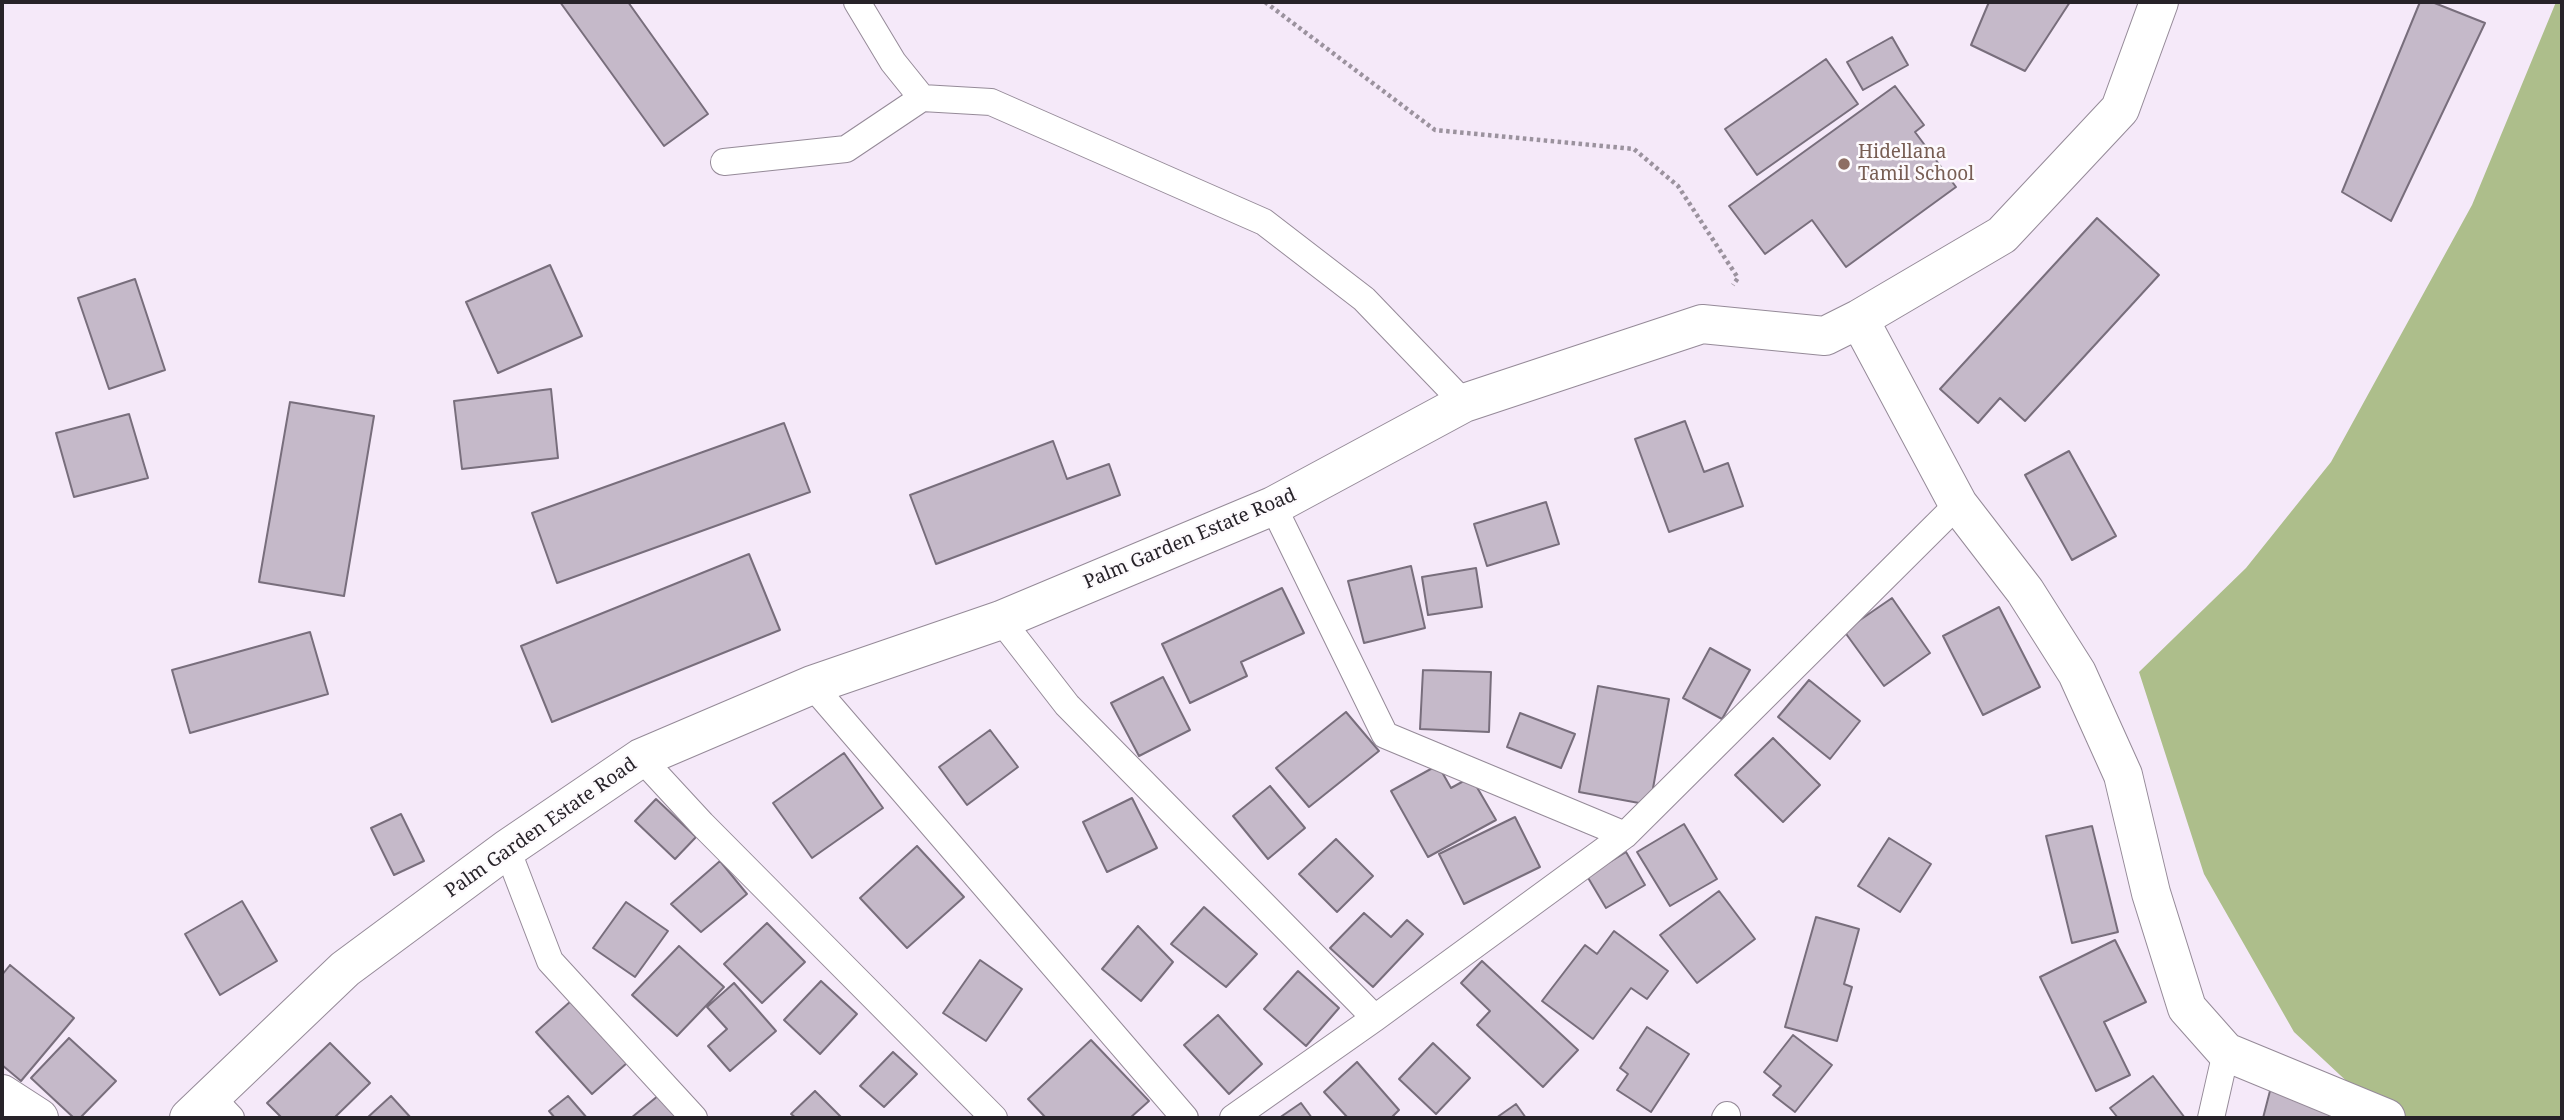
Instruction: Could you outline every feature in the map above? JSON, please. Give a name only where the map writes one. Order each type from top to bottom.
[{"type":"street","name":"Palm Garden Estate Road","points":[[211,1111],[345,968],[508,849],[641,758],[812,685],[1001,620],[1273,506],[1464,403],[1702,324],[1825,336],[1859,319],[2001,235],[2120,109],[2159,2]]},
{"type":"street","points":[[1859,319],[1958,504],[2025,591],[2077,673],[2123,775],[2151,892],[2187,1008],[2226,1052],[2386,1118]]},
{"type":"street","points":[[2,1094],[39,1118]]},
{"type":"lane","points":[[857,2],[893,62],[922,98]]},
{"type":"lane","points":[[724,162],[846,149],[922,98],[991,102],[1264,222],[1364,299],[1464,403]]},
{"type":"lane","points":[[1233,1118],[1625,835],[1958,504]]},
{"type":"lane","points":[[1273,506],[1385,735],[1625,835]]},
{"type":"lane","points":[[1001,620],[1067,705],[1375,1018]]},
{"type":"lane","points":[[812,685],[1185,1118]]},
{"type":"lane","points":[[641,758],[702,824],[993,1118]]},
{"type":"lane","points":[[508,849],[550,961],[694,1118]]},
{"type":"lane","points":[[2211,1118],[2226,1052]]},
{"type":"path","points":[[1265,2],[1435,130],[1634,149],[1678,186],[1738,278],[1702,324]]},
{"type":"green space","points":[[2556,2],[2562,2],[2562,1118],[2386,1118],[2294,1032],[2204,874],[2139,672],[2246,568],[2331,462],[2472,205]]},
{"type":"building","points":[[560,2],[628,2],[708,114],[664,146]]},
{"type":"building","points":[[1989,2],[2070,2],[2025,71],[1971,45]]},
{"type":"building","points":[[2420,2],[2432,2],[2485,23],[2391,221],[2342,192]]},
{"type":"building","points":[[1892,37],[1908,65],[1863,90],[1847,62]]},
{"type":"building","points":[[1826,59],[1858,104],[1757,175],[1725,129]]},
{"type":"building","points":[[1895,86],[1924,125],[1915,132],[1956,187],[1846,267],[1812,220],[1765,254],[1729,206]]},
{"type":"building","points":[[2097,218],[2159,275],[2025,421],[2000,398],[1978,423],[1940,389]]},
{"type":"building","points":[[550,265],[582,336],[498,373],[466,302]]},
{"type":"building","points":[[135,279],[165,370],[109,389],[78,298]]},
{"type":"building","points":[[551,389],[558,458],[462,469],[454,401]]},
{"type":"building","points":[[290,402],[374,416],[344,596],[259,582]]},
{"type":"building","points":[[129,414],[148,478],[74,497],[56,433]]},
{"type":"building","points":[[1685,421],[1704,472],[1728,463],[1743,506],[1669,532],[1635,439]]},
{"type":"building","points":[[784,423],[810,492],[557,583],[532,513]]},
{"type":"building","points":[[1053,441],[1067,479],[1109,464],[1120,495],[936,564],[910,495]]},
{"type":"building","points":[[2069,451],[2116,536],[2072,560],[2025,475]]},
{"type":"building","points":[[1546,502],[1559,544],[1487,566],[1474,524]]},
{"type":"building","points":[[749,554],[780,630],[552,722],[521,646]]},
{"type":"building","points":[[1411,566],[1425,628],[1364,643],[1348,581]]},
{"type":"building","points":[[1476,568],[1482,607],[1428,615],[1422,577]]},
{"type":"building","points":[[1282,588],[1304,633],[1241,662],[1247,676],[1190,703],[1162,644]]},
{"type":"building","points":[[1892,598],[1930,653],[1884,686],[1844,631]]},
{"type":"building","points":[[1999,607],[2040,687],[1983,715],[1943,636]]},
{"type":"building","points":[[310,632],[328,694],[190,733],[172,670]]},
{"type":"building","points":[[1710,648],[1750,670],[1722,719],[1683,698]]},
{"type":"building","points":[[1423,670],[1491,672],[1489,732],[1420,729]]},
{"type":"building","points":[[1163,677],[1190,730],[1139,756],[1111,703]]},
{"type":"building","points":[[1809,680],[1860,721],[1830,759],[1778,717]]},
{"type":"building","points":[[1598,686],[1669,699],[1650,805],[1579,792]]},
{"type":"building","points":[[1346,712],[1379,751],[1309,807],[1276,768]]},
{"type":"building","points":[[1520,713],[1575,734],[1561,768],[1507,747]]},
{"type":"building","points":[[990,730],[1018,767],[967,805],[939,767]]},
{"type":"building","points":[[1773,738],[1820,785],[1783,822],[1735,775]]},
{"type":"building","points":[[844,753],[883,808],[812,858],[773,803]]},
{"type":"building","points":[[1438,765],[1451,788],[1471,777],[1496,820],[1428,857],[1391,791]]},
{"type":"building","points":[[1270,786],[1305,828],[1268,859],[1233,816]]},
{"type":"building","points":[[1132,798],[1157,848],[1107,872],[1083,822]]},
{"type":"building","points":[[656,799],[696,837],[675,859],[635,821]]},
{"type":"building","points":[[401,814],[424,861],[394,875],[371,828]]},
{"type":"building","points":[[1515,817],[1540,867],[1464,904],[1439,854]]},
{"type":"building","points":[[1684,824],[1717,879],[1670,906],[1637,852]]},
{"type":"building","points":[[2092,826],[2118,932],[2072,943],[2046,836]]},
{"type":"building","points":[[1889,838],[1931,864],[1900,912],[1858,886]]},
{"type":"building","points":[[1336,839],[1373,876],[1337,912],[1299,874]]},
{"type":"building","points":[[917,846],[964,897],[907,948],[860,898]]},
{"type":"building","points":[[1626,852],[1645,885],[1606,908],[1587,876]]},
{"type":"building","points":[[720,861],[747,894],[701,932],[671,904]]},
{"type":"building","points":[[1719,891],[1755,939],[1697,983],[1660,935]]},
{"type":"building","points":[[242,901],[277,961],[220,995],[185,934]]},
{"type":"building","points":[[626,902],[668,931],[635,977],[593,948]]},
{"type":"building","points":[[1204,907],[1257,954],[1226,987],[1171,944]]},
{"type":"building","points":[[1364,913],[1391,937],[1407,920],[1423,934],[1373,987],[1330,948]]},
{"type":"building","points":[[1816,917],[1859,929],[1844,984],[1852,987],[1837,1041],[1785,1027]]},
{"type":"building","points":[[767,923],[805,962],[762,1003],[724,964]]},
{"type":"building","points":[[1138,926],[1173,962],[1141,1001],[1102,969]]},
{"type":"building","points":[[1614,931],[1668,971],[1647,999],[1631,988],[1593,1039],[1542,1001],[1585,945],[1597,954]]},
{"type":"building","points":[[2115,940],[2146,1002],[2104,1022],[2130,1075],[2096,1091],[2040,977]]},
{"type":"building","points":[[679,946],[724,987],[677,1036],[632,995]]},
{"type":"building","points":[[980,960],[1022,989],[986,1041],[943,1013]]},
{"type":"building","points":[[1482,961],[1578,1050],[1543,1087],[1477,1025],[1490,1011],[1461,983]]},
{"type":"building","points":[[10,965],[74,1018],[21,1081],[2,1065],[2,975]]},
{"type":"building","points":[[1298,971],[1339,1008],[1306,1046],[1264,1009]]},
{"type":"building","points":[[821,981],[857,1014],[820,1054],[784,1020]]},
{"type":"building","points":[[734,983],[776,1031],[730,1071],[708,1046],[727,1029],[707,1007]]},
{"type":"building","points":[[571,1001],[627,1063],[592,1094],[536,1032]]},
{"type":"building","points":[[1218,1015],[1262,1064],[1229,1094],[1184,1045]]},
{"type":"building","points":[[1647,1027],[1689,1054],[1651,1112],[1617,1090],[1628,1074],[1620,1068]]},
{"type":"building","points":[[1793,1035],[1832,1065],[1795,1112],[1773,1095],[1781,1086],[1764,1072]]},
{"type":"building","points":[[69,1038],[116,1081],[80,1118],[74,1118],[31,1078]]},
{"type":"building","points":[[1091,1040],[1149,1101],[1130,1118],[1046,1118],[1028,1099]]},
{"type":"building","points":[[330,1043],[370,1083],[334,1118],[282,1118],[267,1103]]},
{"type":"building","points":[[1433,1043],[1470,1078],[1436,1114],[1399,1079]]},
{"type":"building","points":[[893,1052],[917,1074],[884,1107],[860,1086]]},
{"type":"building","points":[[1357,1062],[1399,1110],[1391,1118],[1348,1118],[1324,1092]]},
{"type":"building","points":[[2153,1076],[2185,1118],[2118,1118],[2110,1108]]},
{"type":"building","points":[[2271,1087],[2332,1110],[2328,1118],[2263,1118]]},
{"type":"building","points":[[815,1091],[842,1118],[796,1118],[791,1114]]},
{"type":"building","points":[[659,1095],[679,1118],[631,1118]]},
{"type":"building","points":[[391,1096],[411,1118],[367,1118]]},
{"type":"building","points":[[568,1096],[587,1118],[555,1118],[549,1111]]},
{"type":"building","points":[[1301,1103],[1312,1118],[1279,1118]]},
{"type":"building","points":[[1516,1104],[1526,1118],[1496,1118]]},
{"type":"place","name":"Hidellana Tamil School","points":[[1844,164]]}]
